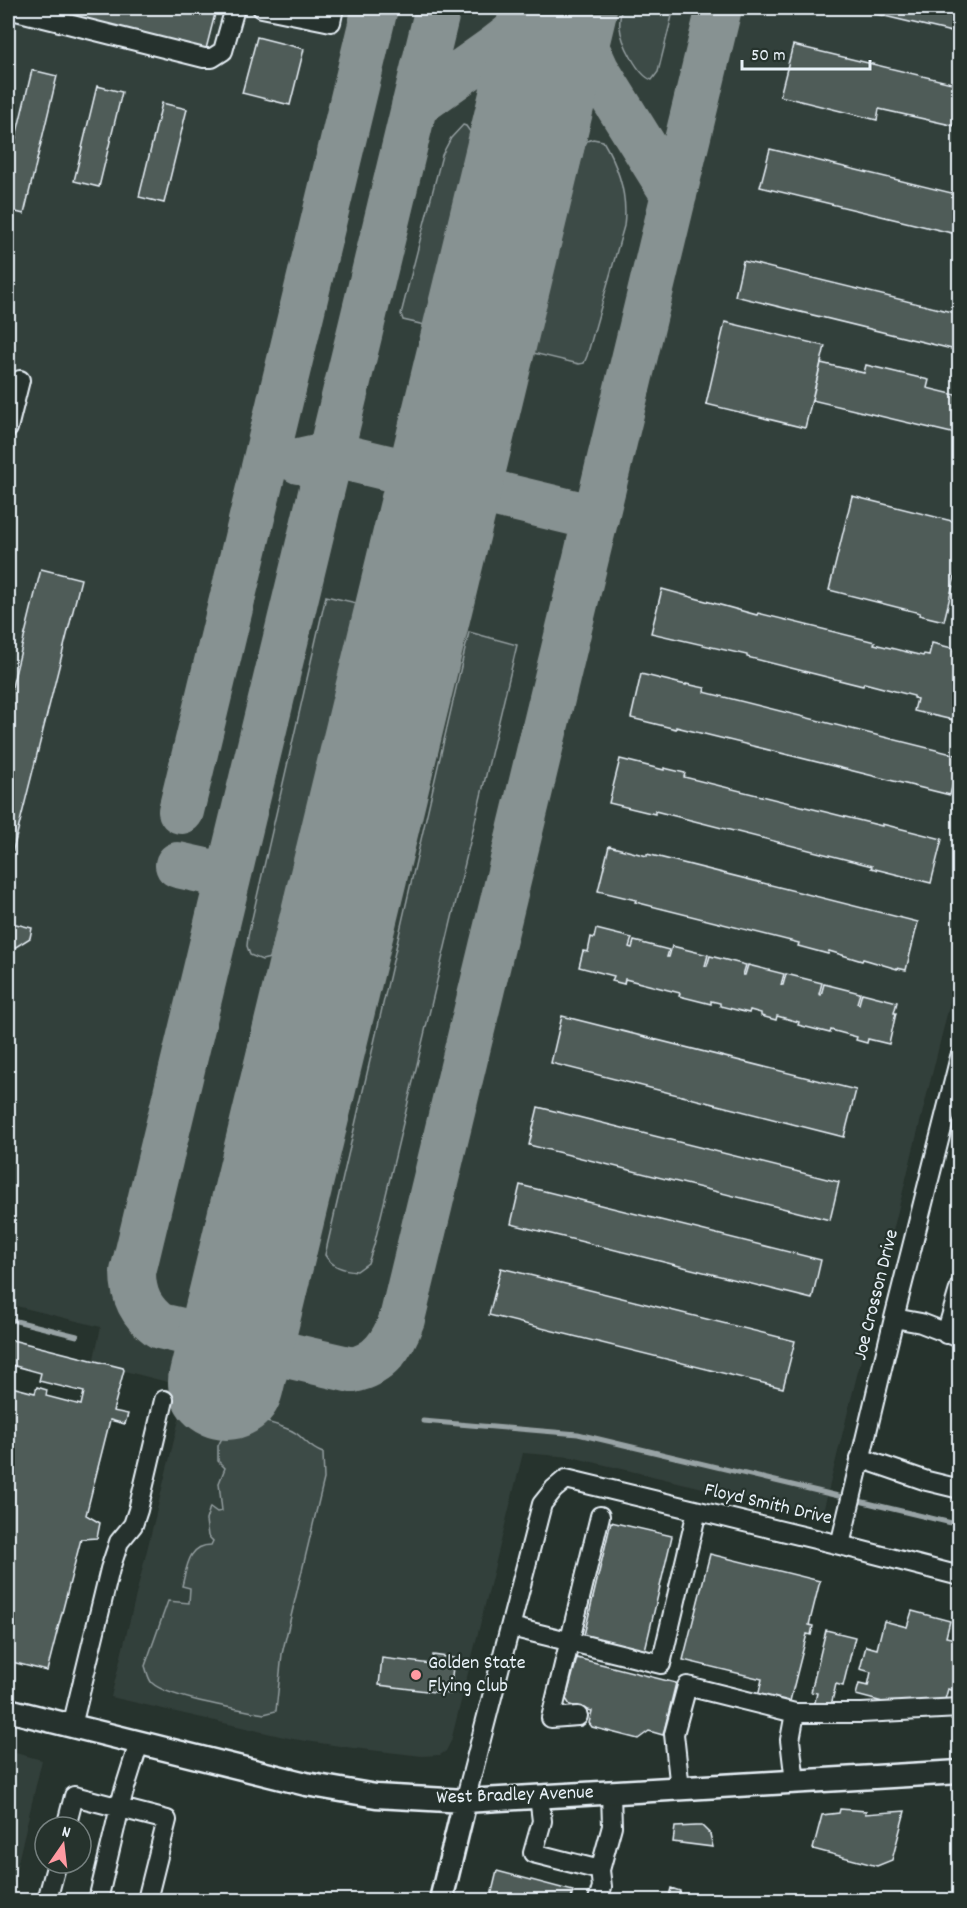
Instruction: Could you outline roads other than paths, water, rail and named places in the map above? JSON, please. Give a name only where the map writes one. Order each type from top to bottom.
[{"type":"main road","name":"West Bradley Avenue","points":[[8,1710],[306,1784],[376,1796],[465,1802],[960,1772]]},
{"type":"main road","points":[[441,1900],[465,1802]]},
{"type":"street","points":[[8,9],[204,58],[212,58],[223,51],[235,8]]},
{"type":"street","points":[[262,8],[331,22],[334,8]]},
{"type":"street","points":[[8,428],[20,380]]},
{"type":"street","name":"Joe Crosson Drive","points":[[840,1545],[894,1318],[957,1078],[960,1057]]},
{"type":"street","points":[[894,1318],[921,1323],[953,1336],[960,1286]]},
{"type":"street","points":[[72,1726],[110,1569],[119,1542],[132,1524],[138,1510],[164,1400]]},
{"type":"street","points":[[859,1465],[960,1489]]},
{"type":"street","name":"Floyd Smith Drive","points":[[511,1627],[542,1504],[566,1479],[960,1575]]},
{"type":"street","points":[[465,1802],[511,1627],[661,1664],[697,1511]]},
{"type":"street","points":[[578,1716],[551,1718],[600,1516]]},
{"type":"street","points":[[680,1789],[674,1734],[687,1686],[795,1713],[862,1713],[960,1708]]},
{"type":"street","points":[[795,1713],[790,1740],[795,1782]]},
{"type":"street","points":[[99,1900],[138,1743]]},
{"type":"street","points":[[598,1900],[602,1887],[600,1870],[612,1826],[611,1793]]},
{"type":"street","points":[[69,1815],[74,1796],[167,1820],[147,1900]]},
{"type":"street","points":[[539,1797],[542,1821],[533,1853],[600,1870]]},
{"type":"street","points":[[47,1900],[54,1875]]},
{"type":"waterway","points":[[8,1319],[77,1336]]},
{"type":"waterway","points":[[423,1421],[578,1434],[960,1525]]},
{"type":"place","name":"Golden State Flying Club","points":[[416,1675]]}]
